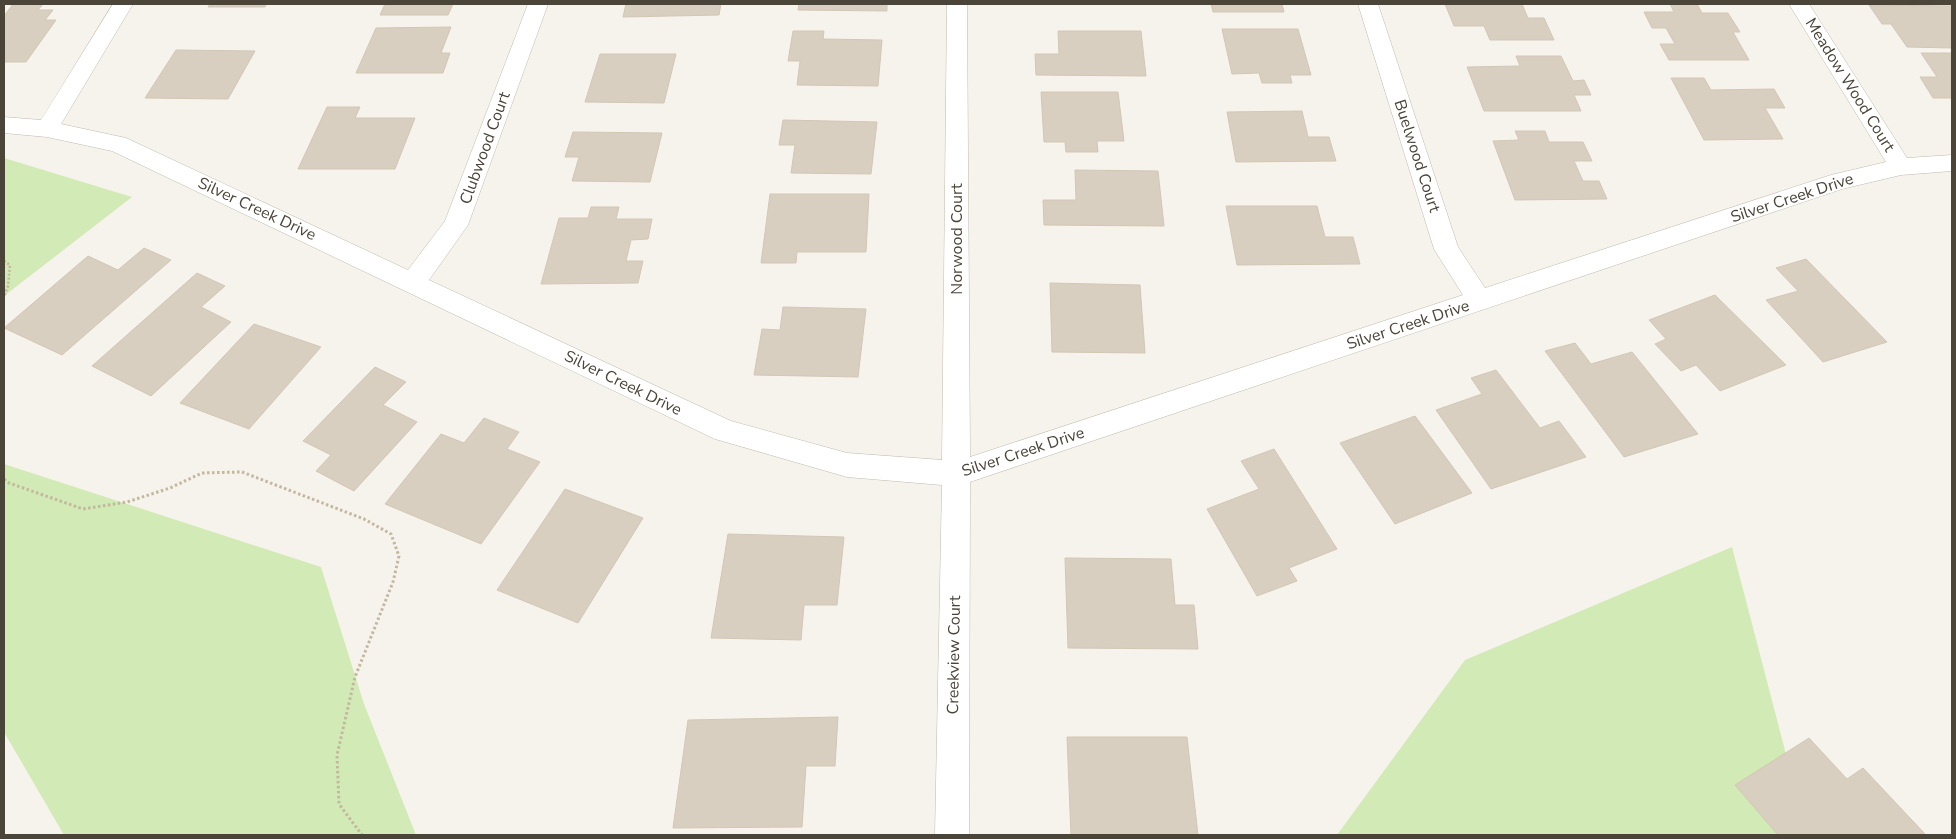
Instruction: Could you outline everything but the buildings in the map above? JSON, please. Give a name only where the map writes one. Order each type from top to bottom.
[{"type":"street","points":[[47,129],[123,4]]},
{"type":"street","name":"Clubwood Court","points":[[413,282],[456,225],[538,4]]},
{"type":"street","name":"Norwood Court","points":[[956,474],[957,4]]},
{"type":"street","name":"Buelwood Court","points":[[1368,4],[1446,249],[1480,300]]},
{"type":"street","name":"Meadow Wood Court","points":[[1799,4],[1900,167]]},
{"type":"street","name":"Silver Creek Drive","points":[[4,125],[47,129],[118,144],[725,431],[847,466],[956,474],[1840,181],[1900,167],[1952,162]]},
{"type":"street","name":"Creekview Court","points":[[952,835],[956,474]]},
{"type":"path","points":[[4,261],[10,265],[8,286],[4,297]]},
{"type":"path","points":[[4,479],[9,483],[83,509],[127,502],[170,488],[202,473],[242,472],[364,519],[391,534],[399,556],[393,582],[355,677],[337,755],[339,804],[362,835]]},
{"type":"green space","points":[[4,158],[132,197],[4,296]]},
{"type":"green space","points":[[4,464],[321,567],[364,704],[416,835],[64,835],[4,732]]},
{"type":"green space","points":[[1732,547],[1807,835],[1337,835],[1465,660]]}]
